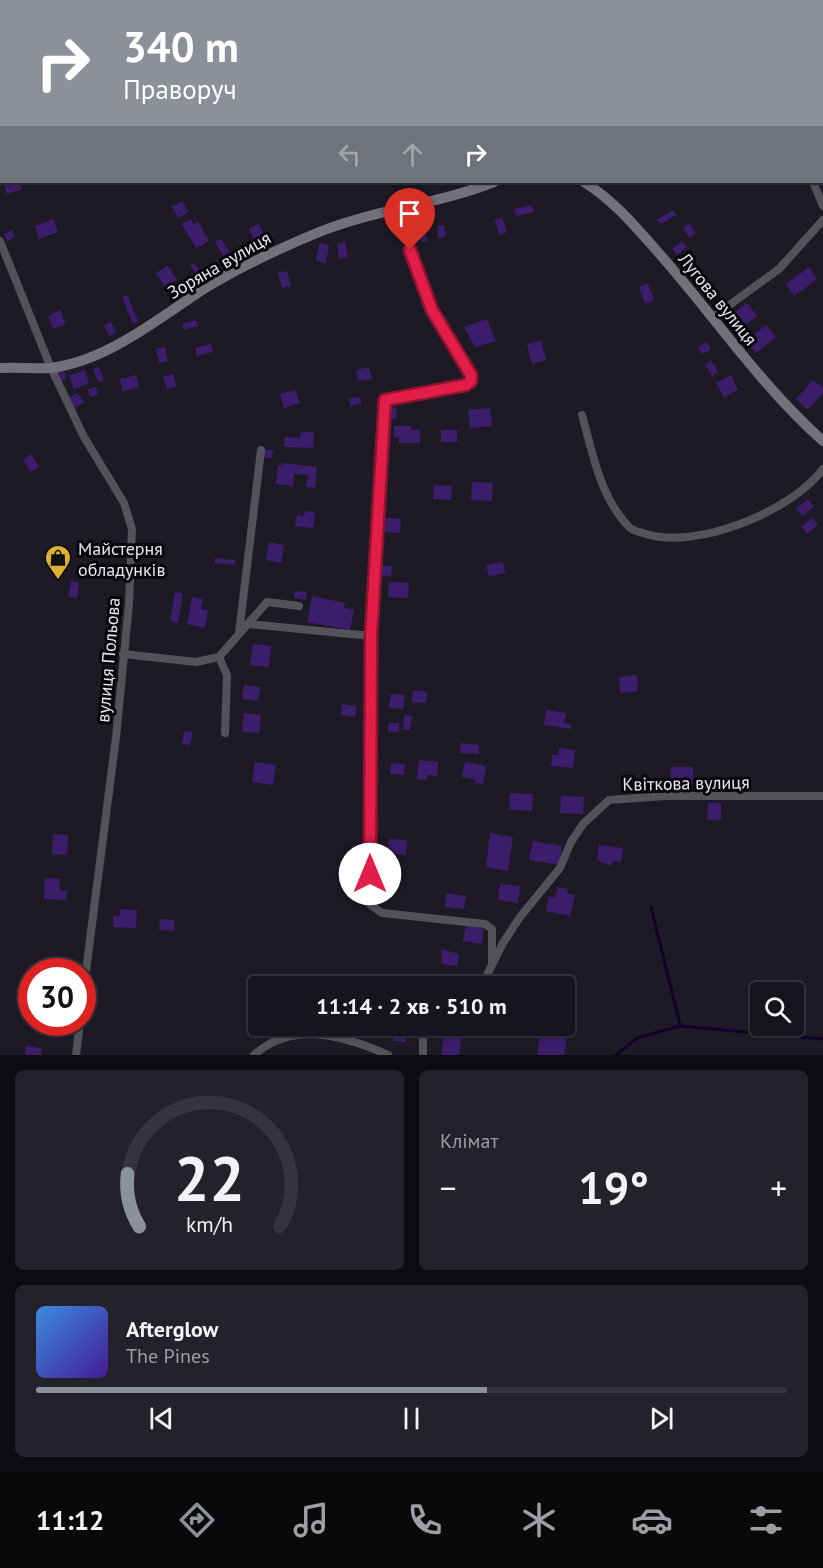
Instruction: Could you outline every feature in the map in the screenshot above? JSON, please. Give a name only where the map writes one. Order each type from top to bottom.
[{"type":"street","name":"Зоряна вулиця","points":[[0,368],[51,368],[102,352],[134,336],[203,289],[259,257],[316,233],[406,207],[459,196],[492,183]]},
{"type":"street","name":"Лугова вулиця","points":[[586,183],[607,196],[679,275],[762,378],[823,441]]},
{"type":"street","points":[[813,183],[823,206]]},
{"type":"street","points":[[406,207],[410,250],[432,310],[471,375],[471,381],[466,385],[385,400],[371,636],[368,903],[381,913],[485,924],[492,929],[492,963]]},
{"type":"street","points":[[713,317],[779,269],[823,220]]},
{"type":"street","name":"вулиця Польова","points":[[0,241],[51,368],[84,437],[124,503],[132,529],[129,604],[116,737],[88,958]]},
{"type":"street","points":[[582,415],[605,496],[631,530],[660,538],[719,531],[781,504],[811,485],[823,469]]},
{"type":"street","points":[[239,634],[261,450]]},
{"type":"street","points":[[123,654],[196,662],[219,657],[267,602],[299,606]]},
{"type":"street","points":[[248,624],[371,636]]},
{"type":"street","points":[[219,657],[227,675],[225,734]]},
{"type":"street","name":"Квіткова вулиця","points":[[486,976],[520,917],[560,868],[571,842],[583,824],[609,800],[665,796],[823,796]]},
{"type":"street","points":[[254,1055],[270,1044],[294,1035],[317,1034],[347,1038],[388,1055]]},
{"type":"street","points":[[76,1055],[78,1036]]},
{"type":"street","points":[[423,1036],[423,1055]]},
{"type":"building","points":[[3,183],[20,183],[22,189],[7,194]]},
{"type":"building","points":[[182,201],[189,212],[178,218],[172,207]]},
{"type":"building","points":[[532,205],[534,212],[516,216],[514,209]]},
{"type":"building","points":[[673,210],[676,215],[660,224],[657,220]]},
{"type":"building","points":[[502,217],[507,232],[500,235],[494,220]]},
{"type":"building","points":[[53,219],[58,232],[39,239],[35,226]]},
{"type":"building","points":[[191,219],[193,224],[198,221],[209,241],[196,248],[182,224]]},
{"type":"building","points":[[259,224],[265,237],[255,242],[249,229]]},
{"type":"building","points":[[689,224],[696,233],[690,238],[683,228]]},
{"type":"building","points":[[444,225],[446,237],[438,238],[437,226]]},
{"type":"building","points":[[425,226],[427,242],[421,242],[419,227]]},
{"type":"building","points":[[12,230],[15,237],[7,241],[4,234]]},
{"type":"building","points":[[221,239],[230,253],[224,257],[215,242]]},
{"type":"building","points":[[682,241],[687,247],[677,255],[672,249]]},
{"type":"building","points":[[345,242],[348,257],[339,259],[337,244]]},
{"type":"building","points":[[319,243],[329,245],[326,263],[316,261]]},
{"type":"building","points":[[194,263],[202,274],[198,277],[190,265]]},
{"type":"building","points":[[168,266],[177,280],[165,287],[156,273]]},
{"type":"building","points":[[809,267],[817,279],[794,296],[786,284]]},
{"type":"building","points":[[287,271],[291,286],[282,288],[278,273]]},
{"type":"building","points":[[648,284],[654,300],[645,304],[639,287]]},
{"type":"building","points":[[127,295],[138,321],[133,324],[122,297]]},
{"type":"building","points":[[747,303],[757,316],[738,331],[728,318]]},
{"type":"building","points":[[60,310],[66,324],[53,329],[48,316]]},
{"type":"building","points":[[487,319],[496,341],[475,347],[464,327]]},
{"type":"building","points":[[196,320],[198,326],[184,330],[182,324]]},
{"type":"building","points":[[111,322],[116,333],[109,336],[104,325]]},
{"type":"building","points":[[766,325],[776,337],[756,353],[746,341]]},
{"type":"building","points":[[541,340],[546,360],[532,364],[527,344]]},
{"type":"building","points":[[707,342],[711,350],[702,354],[698,347]]},
{"type":"building","points":[[211,344],[213,352],[197,356],[195,348]]},
{"type":"building","points":[[165,347],[168,361],[159,363],[156,349]]},
{"type":"building","points":[[711,360],[718,372],[712,376],[705,364]]},
{"type":"building","points":[[99,367],[104,380],[98,382],[93,369]]},
{"type":"building","points":[[369,367],[372,379],[358,381],[356,370]]},
{"type":"building","points":[[63,369],[67,379],[61,381],[57,371]]},
{"type":"building","points":[[85,370],[89,383],[74,389],[69,376]]},
{"type":"building","points":[[173,374],[177,386],[167,389],[163,377]]},
{"type":"building","points":[[136,375],[139,388],[122,391],[120,379]]},
{"type":"building","points":[[731,375],[738,390],[724,397],[716,383]]},
{"type":"building","points":[[813,380],[823,388],[823,393],[808,410],[796,399]]},
{"type":"building","points":[[96,387],[98,395],[90,397],[88,389]]},
{"type":"building","points":[[295,390],[300,403],[284,408],[280,394]]},
{"type":"building","points":[[78,393],[84,403],[74,408],[69,397]]},
{"type":"building","points":[[360,397],[361,404],[350,406],[349,398]]},
{"type":"building","points":[[388,407],[397,408],[396,419],[387,419]]},
{"type":"building","points":[[490,408],[492,426],[470,428],[468,410]]},
{"type":"building","points":[[394,426],[411,426],[411,430],[420,430],[420,443],[399,443],[399,437],[394,437]]},
{"type":"building","points":[[441,430],[457,430],[457,442],[441,442]]},
{"type":"building","points":[[301,432],[314,432],[313,448],[284,447],[285,437],[300,438]]},
{"type":"building","points":[[386,433],[391,433],[390,450],[385,449]]},
{"type":"building","points":[[264,449],[273,450],[272,458],[263,457]]},
{"type":"building","points":[[31,454],[39,467],[31,472],[23,460]]},
{"type":"building","points":[[282,463],[317,467],[315,488],[306,487],[308,475],[294,474],[293,486],[276,484],[278,466]]},
{"type":"building","points":[[472,482],[493,483],[492,501],[471,500]]},
{"type":"building","points":[[434,485],[452,486],[451,500],[433,499]]},
{"type":"building","points":[[808,499],[814,507],[802,516],[796,509]]},
{"type":"building","points":[[305,511],[315,512],[313,528],[295,526],[297,515],[304,516]]},
{"type":"building","points":[[385,518],[401,519],[400,533],[384,532]]},
{"type":"building","points":[[812,518],[818,525],[807,534],[802,526]]},
{"type":"building","points":[[269,542],[284,545],[281,563],[266,560]]},
{"type":"building","points":[[215,558],[235,560],[235,565],[215,563]]},
{"type":"building","points":[[503,562],[505,573],[489,576],[486,565]]},
{"type":"building","points":[[377,565],[392,566],[391,576],[376,575]]},
{"type":"building","points":[[71,581],[79,582],[77,598],[68,597]]},
{"type":"building","points":[[389,582],[409,583],[408,598],[388,597]]},
{"type":"building","points":[[295,591],[307,592],[306,600],[294,598]]},
{"type":"building","points":[[175,592],[183,593],[178,623],[170,621]]},
{"type":"building","points":[[312,596],[345,603],[344,608],[354,610],[350,630],[307,622]]},
{"type":"building","points":[[192,597],[203,599],[201,609],[208,610],[205,628],[187,624]]},
{"type":"building","points":[[253,644],[271,646],[269,667],[250,665]]},
{"type":"building","points":[[637,675],[638,691],[620,693],[619,677]]},
{"type":"building","points":[[244,685],[260,687],[258,701],[242,699]]},
{"type":"building","points":[[413,690],[427,692],[426,703],[412,702]]},
{"type":"building","points":[[391,694],[405,695],[403,709],[389,708]]},
{"type":"building","points":[[342,704],[356,706],[355,717],[341,715]]},
{"type":"building","points":[[546,710],[566,713],[564,723],[571,724],[571,729],[544,725]]},
{"type":"building","points":[[244,713],[261,715],[259,733],[242,732]]},
{"type":"building","points":[[404,715],[412,716],[410,730],[403,730]]},
{"type":"building","points":[[389,723],[399,723],[399,732],[388,731]]},
{"type":"building","points":[[184,731],[193,732],[190,745],[182,744]]},
{"type":"building","points":[[461,743],[479,745],[479,754],[460,753]]},
{"type":"building","points":[[559,748],[575,750],[573,768],[551,766],[552,755],[558,755]]},
{"type":"building","points":[[419,760],[438,762],[437,776],[427,775],[427,780],[417,779]]},
{"type":"building","points":[[255,762],[276,765],[273,785],[252,782]]},
{"type":"building","points":[[465,762],[486,766],[483,784],[462,777]]},
{"type":"building","points":[[391,763],[405,764],[404,775],[390,774]]},
{"type":"building","points":[[671,767],[693,767],[693,784],[670,784]]},
{"type":"building","points":[[510,793],[533,794],[532,811],[509,810]]},
{"type":"building","points":[[561,796],[584,797],[583,814],[560,813]]},
{"type":"building","points":[[708,803],[721,803],[721,820],[707,820]]},
{"type":"building","points":[[490,833],[513,837],[508,871],[486,867]]},
{"type":"building","points":[[53,834],[68,835],[67,855],[52,854]]},
{"type":"building","points":[[389,839],[407,840],[406,855],[388,854]]},
{"type":"building","points":[[533,841],[562,846],[559,865],[529,860]]},
{"type":"building","points":[[599,845],[623,848],[621,862],[613,861],[612,866],[597,860]]},
{"type":"building","points":[[45,878],[60,879],[59,890],[67,891],[66,900],[44,899]]},
{"type":"building","points":[[500,884],[520,886],[518,903],[498,900]]},
{"type":"building","points":[[558,887],[568,889],[567,893],[575,895],[570,916],[546,911],[549,896],[555,898]]},
{"type":"building","points":[[446,893],[466,896],[464,909],[445,907]]},
{"type":"building","points":[[120,909],[137,910],[136,928],[113,927],[113,916],[120,916]]},
{"type":"building","points":[[160,919],[174,920],[174,931],[159,930]]},
{"type":"building","points":[[466,924],[484,929],[482,944],[463,941]]},
{"type":"building","points":[[441,949],[459,954],[457,966],[442,964]]},
{"type":"building","points":[[393,1036],[406,1036],[406,1042],[393,1041]]},
{"type":"building","points":[[444,1036],[462,1036],[459,1055],[441,1055]]},
{"type":"building","points":[[540,1036],[567,1036],[564,1055],[537,1055]]},
{"type":"building","points":[[26,1046],[41,1048],[41,1055],[25,1055]]},
{"type":"waterway","points":[[651,907],[680,1025]]},
{"type":"waterway","points":[[616,1055],[637,1038],[680,1026],[823,1039]]},
{"type":"place","name":"Майстерня обладунків","points":[[58,581]]},
{"type":"route","points":[[370,874],[371,636],[385,400],[466,385],[471,381],[471,375],[432,310],[410,250]]}]
